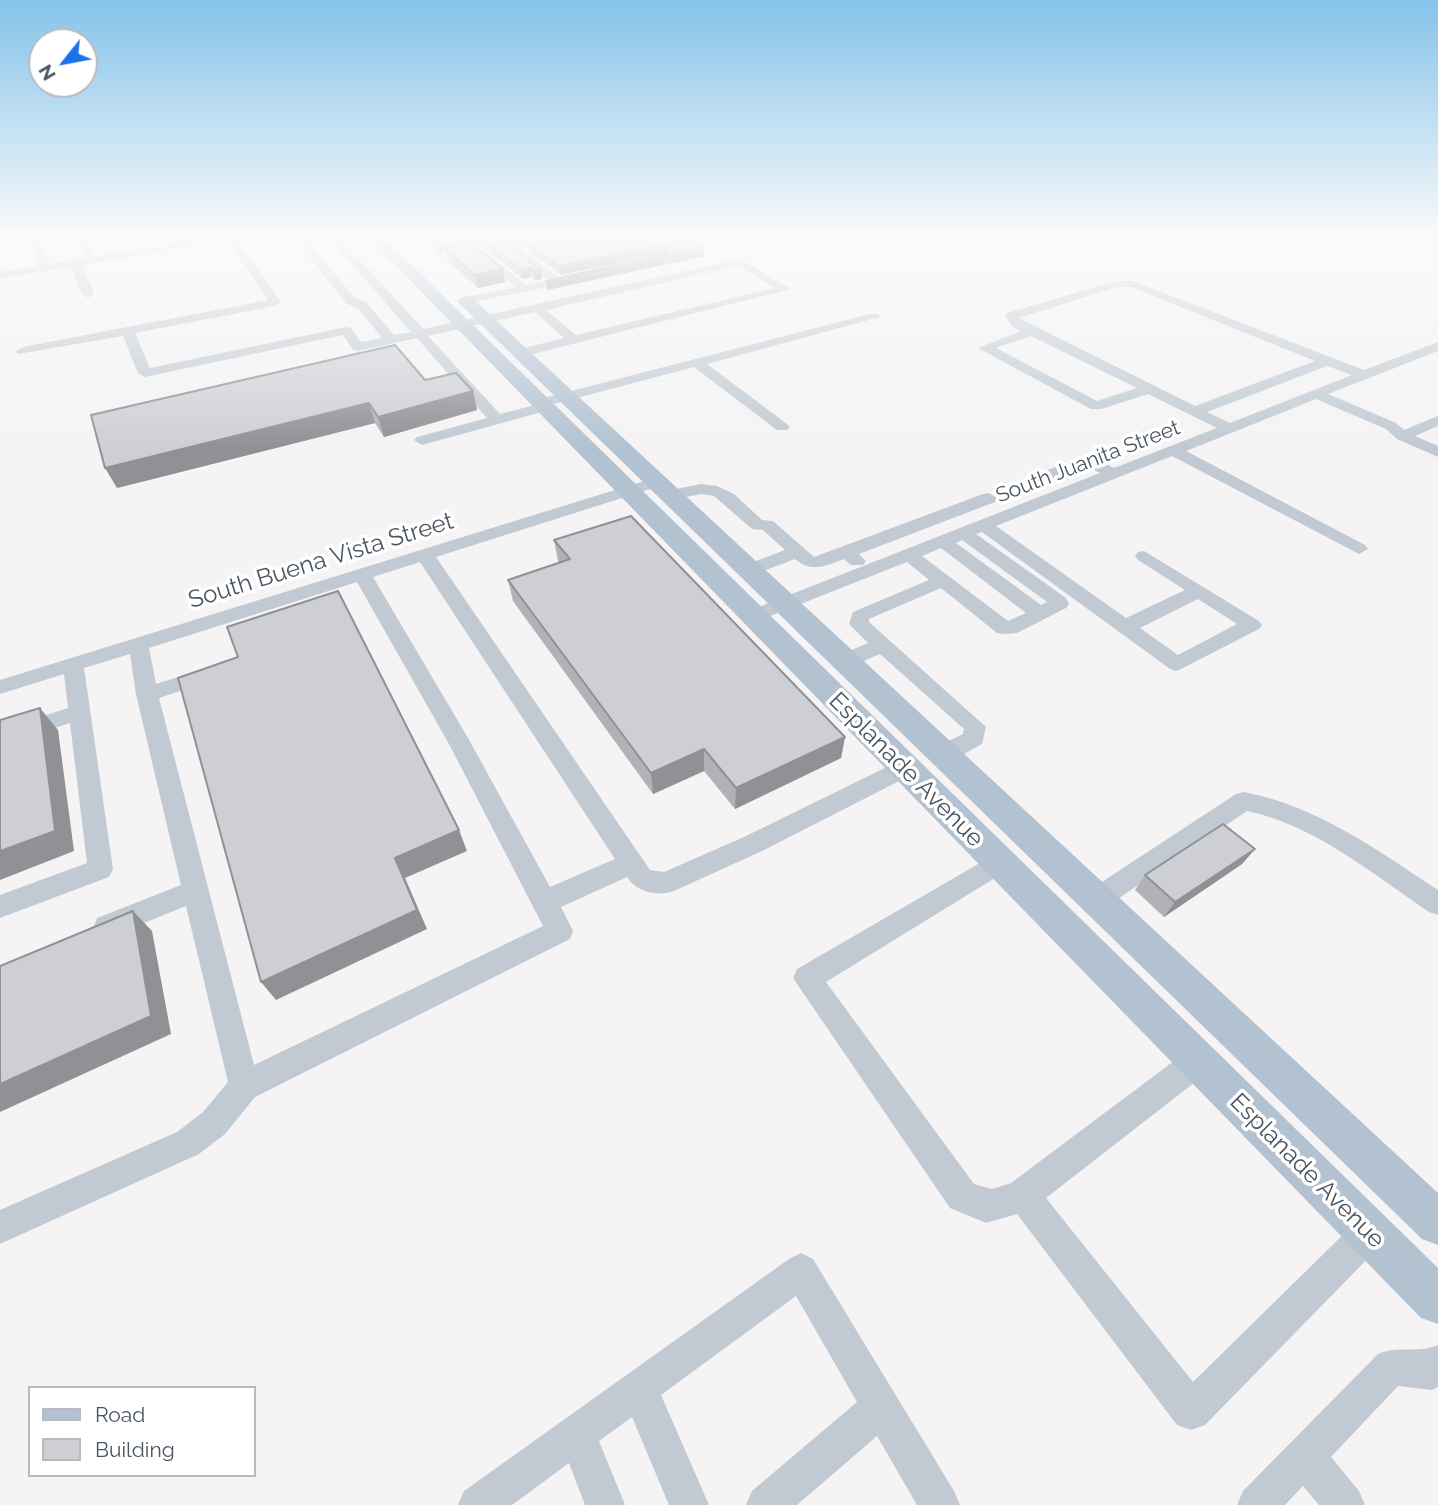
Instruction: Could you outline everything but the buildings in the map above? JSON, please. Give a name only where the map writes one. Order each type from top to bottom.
[{"type":"main road","name":"Esplanade Avenue","points":[[466,308],[628,492],[1438,1300]]},
{"type":"main road","name":"Esplanade Avenue","points":[[471,315],[521,353],[551,402],[665,489],[1438,1223]]},
{"type":"main road","points":[[1197,1062],[1236,1032]]},
{"type":"street","points":[[23,351],[243,308]]},
{"type":"street","points":[[365,308],[391,340]]},
{"type":"street","points":[[397,308],[497,420]]},
{"type":"street","points":[[128,331],[145,373],[346,331],[358,347],[420,333],[485,308]]},
{"type":"street","points":[[471,315],[527,308]]},
{"type":"street","points":[[538,308],[574,339]]},
{"type":"street","points":[[521,353],[704,308]]},
{"type":"street","points":[[1038,308],[1012,316],[1012,320],[1231,429]]},
{"type":"street","points":[[1194,308],[1366,376]]},
{"type":"street","points":[[422,440],[551,402],[874,317]]},
{"type":"street","points":[[1032,331],[985,348],[1096,406],[1149,389]]},
{"type":"street","name":"South Juanita Street","points":[[753,616],[1438,346]]},
{"type":"street","points":[[1195,411],[1327,361]]},
{"type":"street","points":[[697,363],[782,427]]},
{"type":"street","points":[[712,375],[735,368]]},
{"type":"street","points":[[1318,395],[1391,426],[1402,436],[1438,452]]},
{"type":"street","points":[[1402,436],[1438,420]]},
{"type":"street","points":[[1174,451],[1359,549]]},
{"type":"street","points":[[1038,479],[1087,460],[1114,474]]},
{"type":"street","points":[[665,489],[717,489],[758,525],[767,525],[809,562],[820,562],[989,498]]},
{"type":"street","name":"South Buena Vista Street","points":[[0,687],[628,492],[665,489]]},
{"type":"street","points":[[983,525],[1177,664],[1252,625],[1144,556]]},
{"type":"street","points":[[908,554],[1004,628],[1010,628],[1040,614],[1059,602],[962,533]]},
{"type":"street","points":[[942,541],[1040,614]]},
{"type":"street","points":[[750,570],[797,552]]},
{"type":"street","points":[[847,552],[867,570]]},
{"type":"street","points":[[425,555],[642,879],[665,883],[753,844],[905,768]]},
{"type":"street","points":[[1011,567],[1030,559]]},
{"type":"street","points":[[0,1227],[188,1143],[214,1123],[244,1086],[559,931],[460,744],[362,574]]},
{"type":"street","points":[[942,581],[860,617],[859,624],[975,727],[974,738],[944,753]]},
{"type":"street","points":[[1125,626],[1199,591]]},
{"type":"street","points":[[138,643],[147,694],[244,1086]]},
{"type":"street","points":[[845,661],[882,645]]},
{"type":"street","points":[[0,907],[100,869],[73,664]]},
{"type":"street","points":[[147,694],[214,672]]},
{"type":"street","points":[[0,738],[79,712]]},
{"type":"street","points":[[1097,899],[1244,801],[1260,803],[1289,813],[1438,904]]},
{"type":"street","points":[[999,863],[807,978],[962,1196],[979,1207],[997,1205],[1023,1195],[1197,1062]]},
{"type":"street","points":[[544,902],[630,864]]},
{"type":"street","points":[[86,934],[195,891]]},
{"type":"street","points":[[1023,1195],[1191,1411],[1369,1233]]},
{"type":"street","points":[[478,1505],[801,1271],[940,1505]]},
{"type":"street","points":[[1257,1505],[1391,1367],[1436,1371]]},
{"type":"street","points":[[639,1388],[690,1505]]},
{"type":"street","points":[[766,1505],[881,1407]]},
{"type":"street","points":[[576,1434],[605,1505]]},
{"type":"street","points":[[1304,1456],[1345,1505]]}]
